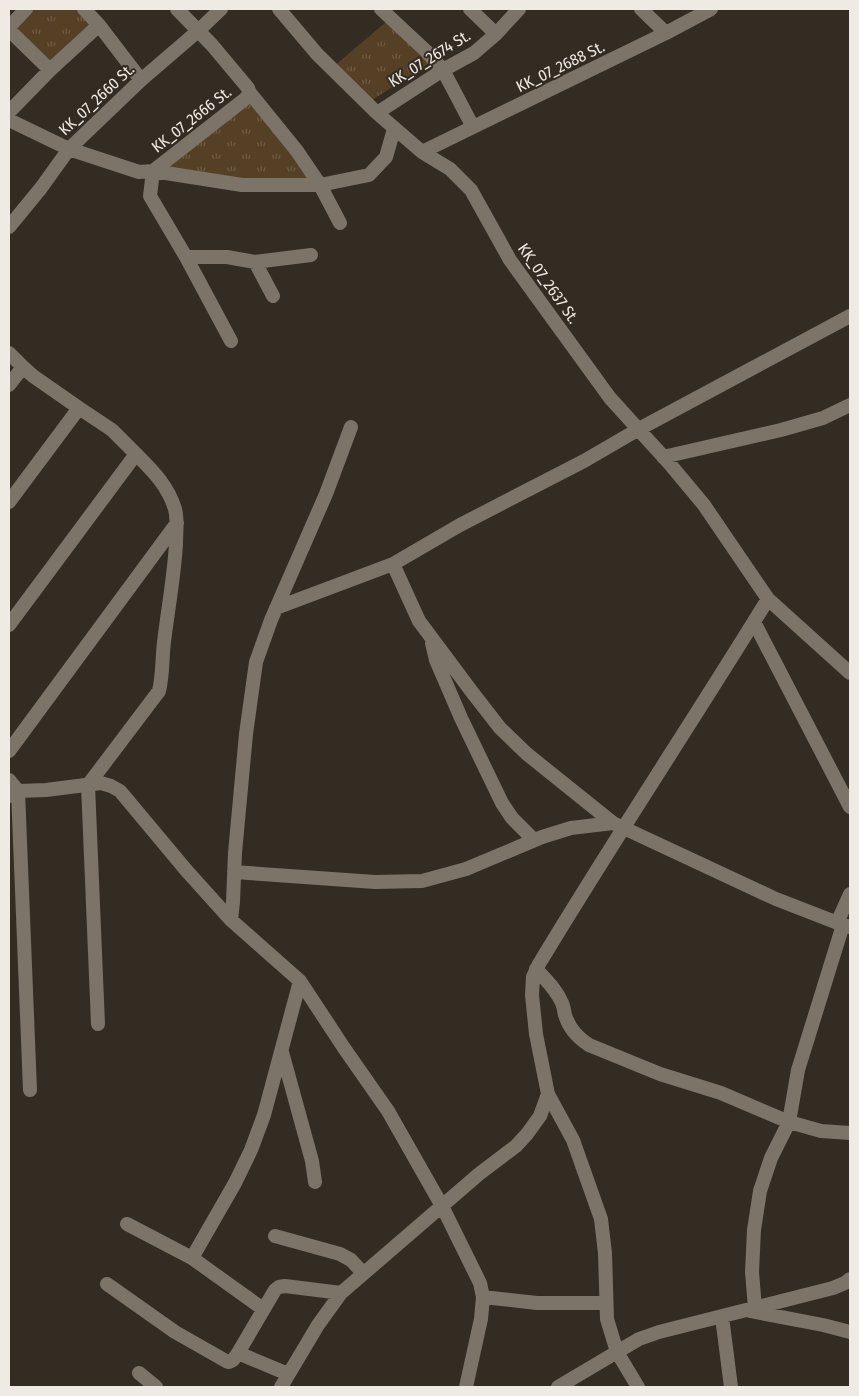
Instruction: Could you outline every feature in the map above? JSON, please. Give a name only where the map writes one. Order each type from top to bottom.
[{"type":"street","points":[[26,9],[9,28],[50,70]]},
{"type":"street","points":[[84,9],[141,80]]},
{"type":"street","points":[[177,9],[248,88],[297,151],[320,185],[340,223]]},
{"type":"street","name":"KK_07_2660 St.","points":[[9,227],[41,188],[69,149],[141,80],[221,9]]},
{"type":"street","name":"KK_07_2637 St.","points":[[279,9],[317,54],[377,113],[422,152],[450,169],[471,190],[510,260],[610,398],[704,505],[768,599],[850,673]]},
{"type":"street","points":[[381,9],[426,50],[443,70],[473,127]]},
{"type":"street","points":[[470,9],[496,34]]},
{"type":"street","name":"KK_07_2674 St.","points":[[377,113],[443,70],[474,53],[496,34],[519,9]]},
{"type":"street","points":[[641,9],[666,33]]},
{"type":"street","name":"KK_07_2688 St.","points":[[422,152],[666,33],[711,9]]},
{"type":"street","points":[[9,112],[50,70],[99,26]]},
{"type":"street","name":"KK_07_2666 St.","points":[[154,171],[245,99],[250,93]]},
{"type":"street","points":[[9,120],[69,149],[139,172],[154,171],[242,185],[320,185],[369,175],[386,157],[394,129]]},
{"type":"street","points":[[154,171],[150,196],[186,257],[231,341]]},
{"type":"street","points":[[186,257],[227,257],[255,262],[312,255]]},
{"type":"street","points":[[255,262],[273,296]]},
{"type":"street","points":[[276,608],[393,564],[460,525],[584,461],[850,316]]},
{"type":"street","points":[[9,353],[33,376],[112,430],[154,471],[167,490],[175,511],[177,523],[174,569],[164,643],[162,679],[159,691],[88,785],[98,1024]]},
{"type":"street","points":[[9,385],[23,366]]},
{"type":"street","points":[[663,457],[781,430],[823,418],[850,405]]},
{"type":"street","points":[[9,502],[79,408]]},
{"type":"street","points":[[231,920],[246,734],[256,662],[276,608],[326,494],[351,427]]},
{"type":"street","points":[[9,625],[136,454]]},
{"type":"street","points":[[9,751],[177,523]]},
{"type":"street","points":[[393,564],[419,621],[500,728],[527,754],[618,826],[776,898],[844,925]]},
{"type":"street","points":[[638,1387],[617,1352],[607,1319],[605,1253],[601,1220],[573,1140],[548,1094],[536,1034],[532,995],[533,977],[596,869],[618,826],[692,722],[768,599]]},
{"type":"street","points":[[754,622],[850,807]]},
{"type":"street","points":[[430,636],[436,660],[461,718],[502,803],[512,818],[534,840]]},
{"type":"street","points":[[9,780],[13,794],[30,1090]]},
{"type":"street","points":[[13,794],[102,783],[120,791],[231,920],[300,981],[388,1111],[442,1206],[480,1284],[483,1298],[481,1319],[466,1387]]},
{"type":"street","points":[[234,872],[375,882],[422,881],[466,869],[534,840],[571,828],[618,826]]},
{"type":"street","points":[[751,1309],[754,1230],[760,1191],[771,1158],[789,1122],[798,1070],[844,925],[850,894]]},
{"type":"street","points":[[536,969],[556,992],[563,1005],[565,1016],[575,1033],[589,1045],[660,1074],[721,1093],[789,1122],[821,1130],[850,1133]]},
{"type":"street","points":[[192,1258],[235,1183],[251,1150],[264,1115],[300,981]]},
{"type":"street","points":[[282,1051],[312,1160],[315,1182]]},
{"type":"street","points":[[281,1387],[318,1325],[341,1293],[479,1174],[516,1146],[540,1116],[548,1094]]},
{"type":"street","points":[[127,1224],[192,1258],[263,1309]]},
{"type":"street","points":[[275,1236],[340,1254],[351,1260],[363,1273]]},
{"type":"street","points":[[558,1387],[639,1339],[659,1332],[833,1288],[850,1280]]},
{"type":"street","points":[[107,1284],[175,1332],[229,1362],[238,1353],[263,1309],[279,1287],[341,1293]]},
{"type":"street","points":[[483,1298],[537,1303],[606,1302]]},
{"type":"street","points":[[751,1309],[850,1332]]},
{"type":"street","points":[[722,1317],[731,1387]]},
{"type":"street","points":[[238,1353],[288,1374]]},
{"type":"street","points":[[139,1372],[156,1387]]},
{"type":"green space","points":[[26,9],[84,9],[99,25],[50,70],[9,30]]},
{"type":"green space","points":[[392,17],[434,60],[366,104],[333,67]]},
{"type":"green space","points":[[250,93],[320,185],[153,171]]}]
